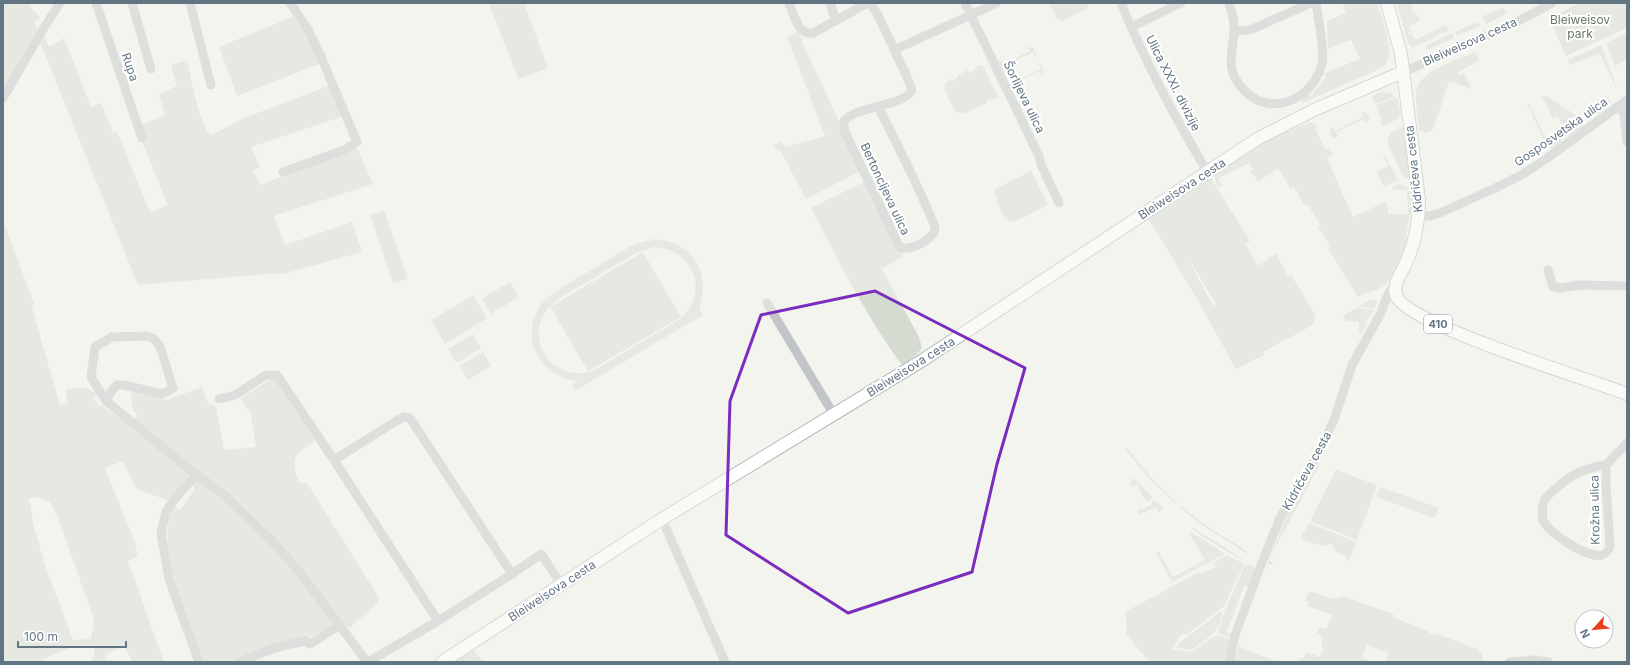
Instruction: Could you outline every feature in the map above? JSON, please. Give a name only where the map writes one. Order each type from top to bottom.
[{"type":"main road","name":"Kidričeva cesta","points":[[1386,3],[1401,54],[1419,200],[1419,215],[1416,236],[1411,253],[1395,285]]},
{"type":"main road","name":"Bleiweisova cesta","points":[[442,662],[662,519],[834,416],[967,332],[1257,139],[1289,122],[1403,72]]},
{"type":"main road","name":"410","points":[[1395,285],[1395,294],[1398,301],[1435,322],[1496,348],[1627,393]]},
{"type":"street","points":[[3,98],[60,3]]},
{"type":"street","name":"Rupa","points":[[96,3],[142,138]]},
{"type":"street","name":"Rupa","points":[[132,3],[151,69]]},
{"type":"street","points":[[190,3],[211,85]]},
{"type":"street","points":[[283,172],[344,150],[357,142],[308,29],[290,3]]},
{"type":"street","name":"Bertoncljeva ulica","points":[[788,3],[801,30],[804,33],[813,33],[864,5],[869,4],[877,12],[912,90],[907,97],[878,106],[850,116],[844,121],[844,130],[898,244],[902,248],[910,248],[930,237],[935,230],[934,224],[914,178],[878,106]]},
{"type":"street","points":[[830,3],[836,21]]},
{"type":"street","name":"Šorlijeva ulica","points":[[965,3],[1039,156],[1041,164],[1059,203]]},
{"type":"street","points":[[894,50],[997,3]]},
{"type":"street","name":"Ulica XXXI. divizije","points":[[1121,3],[1131,27],[1179,124],[1207,171]]},
{"type":"street","points":[[1131,27],[1181,3]]},
{"type":"street","points":[[1229,3],[1234,31],[1230,60],[1234,76],[1241,87],[1256,99],[1268,102],[1284,103],[1303,94],[1317,75],[1322,63],[1316,3]]},
{"type":"street","points":[[1234,31],[1250,30],[1311,3]]},
{"type":"street","name":"Bleiweisova cesta","points":[[1403,72],[1505,27],[1552,3]]},
{"type":"street","points":[[1624,102],[1627,142]]},
{"type":"street","name":"Gosposvetska ulica","points":[[1419,215],[1430,216],[1440,213],[1523,174],[1624,102]]},
{"type":"street","points":[[1548,270],[1553,287],[1560,288],[1580,285],[1627,286]]},
{"type":"street","name":"Kidričeva cesta","points":[[1231,662],[1232,647],[1235,635],[1280,518],[1320,452],[1334,420],[1352,365],[1380,316],[1388,294],[1395,285]]},
{"type":"street","points":[[767,303],[834,416]]},
{"type":"street","points":[[106,401],[112,390],[117,386],[124,385],[162,394],[173,388],[160,346],[154,339],[148,336],[112,337],[96,347],[91,377],[106,401],[222,494],[273,542],[301,574],[367,662],[438,621],[541,554],[561,584]]},
{"type":"street","points":[[219,399],[235,395],[266,375],[277,375],[438,621]]},
{"type":"street","points":[[334,460],[398,420],[404,417],[410,418],[512,574]]},
{"type":"street","name":"Krožna ulica","points":[[1606,465],[1610,546],[1608,551],[1602,555],[1595,555],[1582,552],[1551,530],[1544,521],[1542,509],[1544,501],[1563,482],[1594,466],[1606,465],[1627,443]]},
{"type":"street","points":[[198,476],[193,478],[173,501],[166,512],[161,532],[169,579],[199,662]]},
{"type":"street","points":[[662,519],[724,662]]},
{"type":"street","points":[[242,662],[258,654],[283,645],[306,641],[310,644],[340,625]]},
{"type":"street","points":[[1509,662],[1534,660],[1548,662]]},
{"type":"highlighted area","points":[[875,291],[1025,368],[997,464],[972,572],[848,613],[726,535],[730,401],[761,315]]},
{"type":"green space","points":[[3,3],[28,3],[40,18],[34,23],[38,30],[3,92]]},
{"type":"green space","points":[[489,3],[524,3],[548,68],[518,79]]},
{"type":"green space","points":[[1049,3],[1090,4],[1087,9],[1062,21],[1056,17]]},
{"type":"green space","points":[[1342,3],[1377,3],[1388,39],[1388,60],[1380,69],[1302,103],[1300,99],[1306,94],[1311,96],[1326,77],[1322,74],[1360,59],[1351,40],[1328,49],[1327,21],[1346,13]]},
{"type":"green space","points":[[1397,3],[1412,3],[1412,11],[1419,17],[1420,20],[1409,27],[1411,32],[1408,33],[1409,35],[1412,34],[1415,39],[1446,25],[1448,32],[1439,33],[1438,36],[1412,48],[1408,43]]},
{"type":"green space","name":"Bleiweisov park","points":[[1580,3],[1627,3],[1627,28],[1566,56],[1549,18]]},
{"type":"green space","points":[[1503,7],[1507,14],[1486,24],[1482,17]]},
{"type":"green space","points":[[297,15],[322,63],[237,96],[219,47]]},
{"type":"green space","points":[[1478,22],[1480,26],[1457,36],[1454,32],[1456,31]]},
{"type":"green space","points":[[799,31],[803,44],[861,171],[806,199],[781,152],[773,146],[781,141],[785,147],[825,136],[787,37]]},
{"type":"green space","points":[[1452,33],[1454,38],[1426,50],[1427,45]]},
{"type":"green space","points":[[1627,33],[1627,60],[1615,66],[1606,43]]},
{"type":"green space","points":[[44,37],[49,47],[64,38],[91,107],[101,103],[113,132],[117,132],[150,212],[168,205],[142,142],[146,139],[141,125],[165,115],[159,94],[177,86],[171,65],[187,60],[201,118],[210,136],[244,118],[331,85],[344,116],[251,147],[260,167],[253,170],[260,185],[357,147],[373,184],[274,216],[285,245],[352,222],[362,252],[283,274],[267,274],[138,285],[40,42]]},
{"type":"green space","points":[[1601,45],[1617,88],[1600,54],[1569,65],[1568,60]]},
{"type":"green space","points":[[1028,46],[1033,48],[1037,57],[1036,58],[1033,52],[1002,67],[1004,73],[998,61],[1000,59],[1003,64],[1030,51]]},
{"type":"green space","points":[[1475,52],[1479,61],[1458,72],[1459,75],[1464,73],[1472,89],[1449,81],[1434,127],[1427,133],[1419,130],[1416,106],[1416,92],[1418,85],[1431,72]]},
{"type":"green space","points":[[1039,64],[1041,64],[1044,71],[1042,72],[1043,76],[1039,71],[1013,84],[1015,90],[1011,89],[1006,79],[1010,84],[1041,69]]},
{"type":"green space","points":[[980,65],[984,67],[997,98],[986,101],[987,103],[969,112],[956,112],[946,95],[945,83],[951,79],[952,81],[958,77],[958,75],[968,70],[970,73],[976,69],[975,67]]},
{"type":"green space","points":[[1380,92],[1391,93],[1395,97],[1375,104],[1372,96]]},
{"type":"green space","points":[[1542,96],[1547,96],[1580,118],[1582,127],[1568,137],[1558,116],[1553,119]]},
{"type":"green space","points":[[1397,98],[1401,113],[1397,119],[1385,126],[1382,125],[1376,105]]},
{"type":"green space","points":[[1608,98],[1611,104],[1603,111],[1594,116],[1588,114],[1587,110],[1590,106],[1594,113],[1601,110],[1597,102]]},
{"type":"green space","points":[[1529,104],[1546,139],[1558,134],[1562,141],[1552,149],[1547,147],[1532,115],[1533,114],[1527,105]]},
{"type":"green space","points":[[1361,113],[1367,113],[1370,118],[1366,123],[1364,119],[1336,132],[1338,137],[1335,138],[1330,135],[1330,129],[1333,126],[1335,131],[1363,117]]},
{"type":"green space","points":[[1310,122],[1318,127],[1315,128],[1325,150],[1330,148],[1333,155],[1327,158],[1353,217],[1387,201],[1388,214],[1408,214],[1407,189],[1392,190],[1393,187],[1399,184],[1406,187],[1411,192],[1412,205],[1406,248],[1398,265],[1384,286],[1358,297],[1328,248],[1330,246],[1318,227],[1321,226],[1308,205],[1305,206],[1294,187],[1291,189],[1278,169],[1258,181],[1250,171],[1253,169],[1249,163],[1219,178],[1222,186],[1219,188],[1215,180],[1215,173],[1263,142]]},
{"type":"green space","points":[[1399,128],[1403,128],[1410,177],[1407,179],[1404,178],[1388,145],[1390,135]]},
{"type":"green space","points":[[1385,156],[1398,180],[1385,187],[1376,172],[1388,166],[1383,157]]},
{"type":"green space","points":[[1031,171],[1048,205],[1014,222],[1007,220],[1001,212],[994,193],[995,189]]},
{"type":"green space","points":[[1211,178],[1250,241],[1245,244],[1258,266],[1276,253],[1288,276],[1291,275],[1316,316],[1313,325],[1263,352],[1264,355],[1236,369],[1197,299],[1148,218],[1206,179]],"holes":[[[1191,262],[1216,304],[1214,306],[1190,263]]]},
{"type":"green space","points":[[866,181],[896,245],[903,256],[882,269],[919,337],[922,348],[915,356],[902,365],[865,308],[811,208]]},
{"type":"green space","points":[[384,210],[408,279],[393,283],[370,215]]},
{"type":"green space","points":[[3,221],[34,303],[32,308],[60,405],[68,403],[65,391],[66,389],[83,388],[94,392],[97,395],[93,398],[99,406],[102,405],[133,427],[188,471],[189,475],[177,493],[167,500],[136,488],[123,461],[105,468],[135,542],[138,557],[128,561],[164,662],[133,662],[124,646],[106,654],[106,662],[91,662],[95,652],[92,645],[74,646],[44,659],[41,662],[3,662]],"holes":[[[38,497],[50,502],[57,515],[92,614],[94,621],[91,639],[73,640],[45,565],[28,499]]]},
{"type":"green space","points":[[654,239],[667,241],[688,252],[696,261],[703,283],[699,308],[703,315],[575,391],[571,385],[578,381],[566,379],[555,374],[538,356],[532,336],[535,315],[543,302],[554,292],[631,246]],"holes":[[[654,247],[668,250],[680,256],[689,265],[694,275],[696,287],[694,299],[687,311],[677,321],[593,371],[576,373],[562,370],[551,362],[543,351],[539,338],[540,324],[546,311],[558,299],[636,253]]]},
{"type":"green space","points":[[643,252],[681,317],[588,371],[550,307]]},
{"type":"green space","points":[[510,282],[519,297],[491,314],[482,298]]},
{"type":"green space","points":[[473,295],[487,318],[445,344],[431,320]]},
{"type":"green space","points":[[1371,299],[1376,300],[1377,303],[1374,308],[1358,307]]},
{"type":"green space","points":[[1356,308],[1374,310],[1365,322],[1367,323],[1362,333],[1359,333],[1359,322],[1346,321],[1343,316]]},
{"type":"green space","points":[[473,334],[481,348],[457,363],[448,349]]},
{"type":"green space","points":[[483,352],[491,366],[468,380],[459,366]]},
{"type":"green space","points":[[271,379],[276,380],[314,437],[314,441],[299,452],[295,459],[297,478],[301,483],[307,483],[378,596],[378,602],[350,628],[347,627],[283,548],[212,482],[136,420],[135,417],[137,414],[133,411],[131,394],[133,391],[167,400],[202,387],[208,404],[216,406],[224,450],[256,447],[250,411],[243,403],[241,398]]},
{"type":"green space","points":[[1127,448],[1149,475],[1177,503],[1176,504],[1148,477],[1125,449]]},
{"type":"green space","points":[[1319,463],[1320,464],[1270,559],[1287,515]]},
{"type":"green space","points":[[1336,470],[1377,485],[1357,540],[1310,521]]},
{"type":"green space","points":[[1134,478],[1153,498],[1146,502],[1137,485],[1132,487],[1130,482]]},
{"type":"green space","points":[[197,480],[202,482],[252,524],[298,576],[330,619],[332,624],[329,628],[303,640],[237,662],[202,662],[181,605],[170,564],[167,543],[168,524],[173,506],[180,510],[195,489],[192,484]]},
{"type":"green space","points":[[1380,487],[1439,508],[1435,518],[1376,497]]},
{"type":"green space","points":[[1154,500],[1164,509],[1159,512],[1156,507],[1139,515],[1137,510],[1139,508],[1141,510],[1152,504],[1151,502]]},
{"type":"green space","points":[[1182,507],[1207,526],[1247,551],[1246,553],[1205,527],[1180,508]]},
{"type":"green space","points":[[1309,523],[1356,542],[1349,562],[1344,555],[1336,552],[1331,544],[1322,546],[1300,539]]},
{"type":"green space","points":[[1191,528],[1194,528],[1243,559],[1240,559],[1211,542]]},
{"type":"green space","points":[[1191,532],[1225,554],[1172,582],[1156,553],[1159,552],[1173,577],[1205,560],[1189,533]]},
{"type":"green space","points":[[1227,555],[1244,564],[1224,606],[1186,635],[1184,633],[1181,635],[1172,649],[1191,652],[1218,635],[1230,640],[1227,662],[1196,662],[1195,660],[1191,662],[1154,662],[1147,659],[1125,633],[1127,630],[1125,612],[1199,572],[1200,574],[1216,567],[1214,562]]},
{"type":"green space","points":[[1269,560],[1273,563],[1272,565],[1268,564]]},
{"type":"green space","points":[[1249,564],[1253,566],[1255,572],[1249,588],[1244,586],[1227,632],[1232,634],[1231,638],[1220,634],[1218,631],[1225,610],[1245,565]]},
{"type":"green space","points":[[1313,592],[1334,599],[1342,596],[1393,614],[1395,618],[1429,631],[1429,633],[1433,635],[1434,633],[1478,649],[1482,655],[1483,661],[1386,662],[1388,653],[1367,645],[1362,658],[1371,662],[1299,662],[1300,657],[1304,658],[1306,652],[1320,657],[1323,649],[1321,645],[1322,641],[1321,635],[1317,633],[1319,627],[1326,629],[1332,615],[1307,606],[1308,602],[1305,601],[1308,593]]},
{"type":"green space","points":[[1221,611],[1219,624],[1207,639],[1191,650],[1177,648],[1177,645]]},
{"type":"green space","points":[[1241,643],[1240,647],[1243,649],[1278,662],[1236,662],[1238,645]]},
{"type":"green space","points":[[474,650],[483,662],[451,662]]}]
